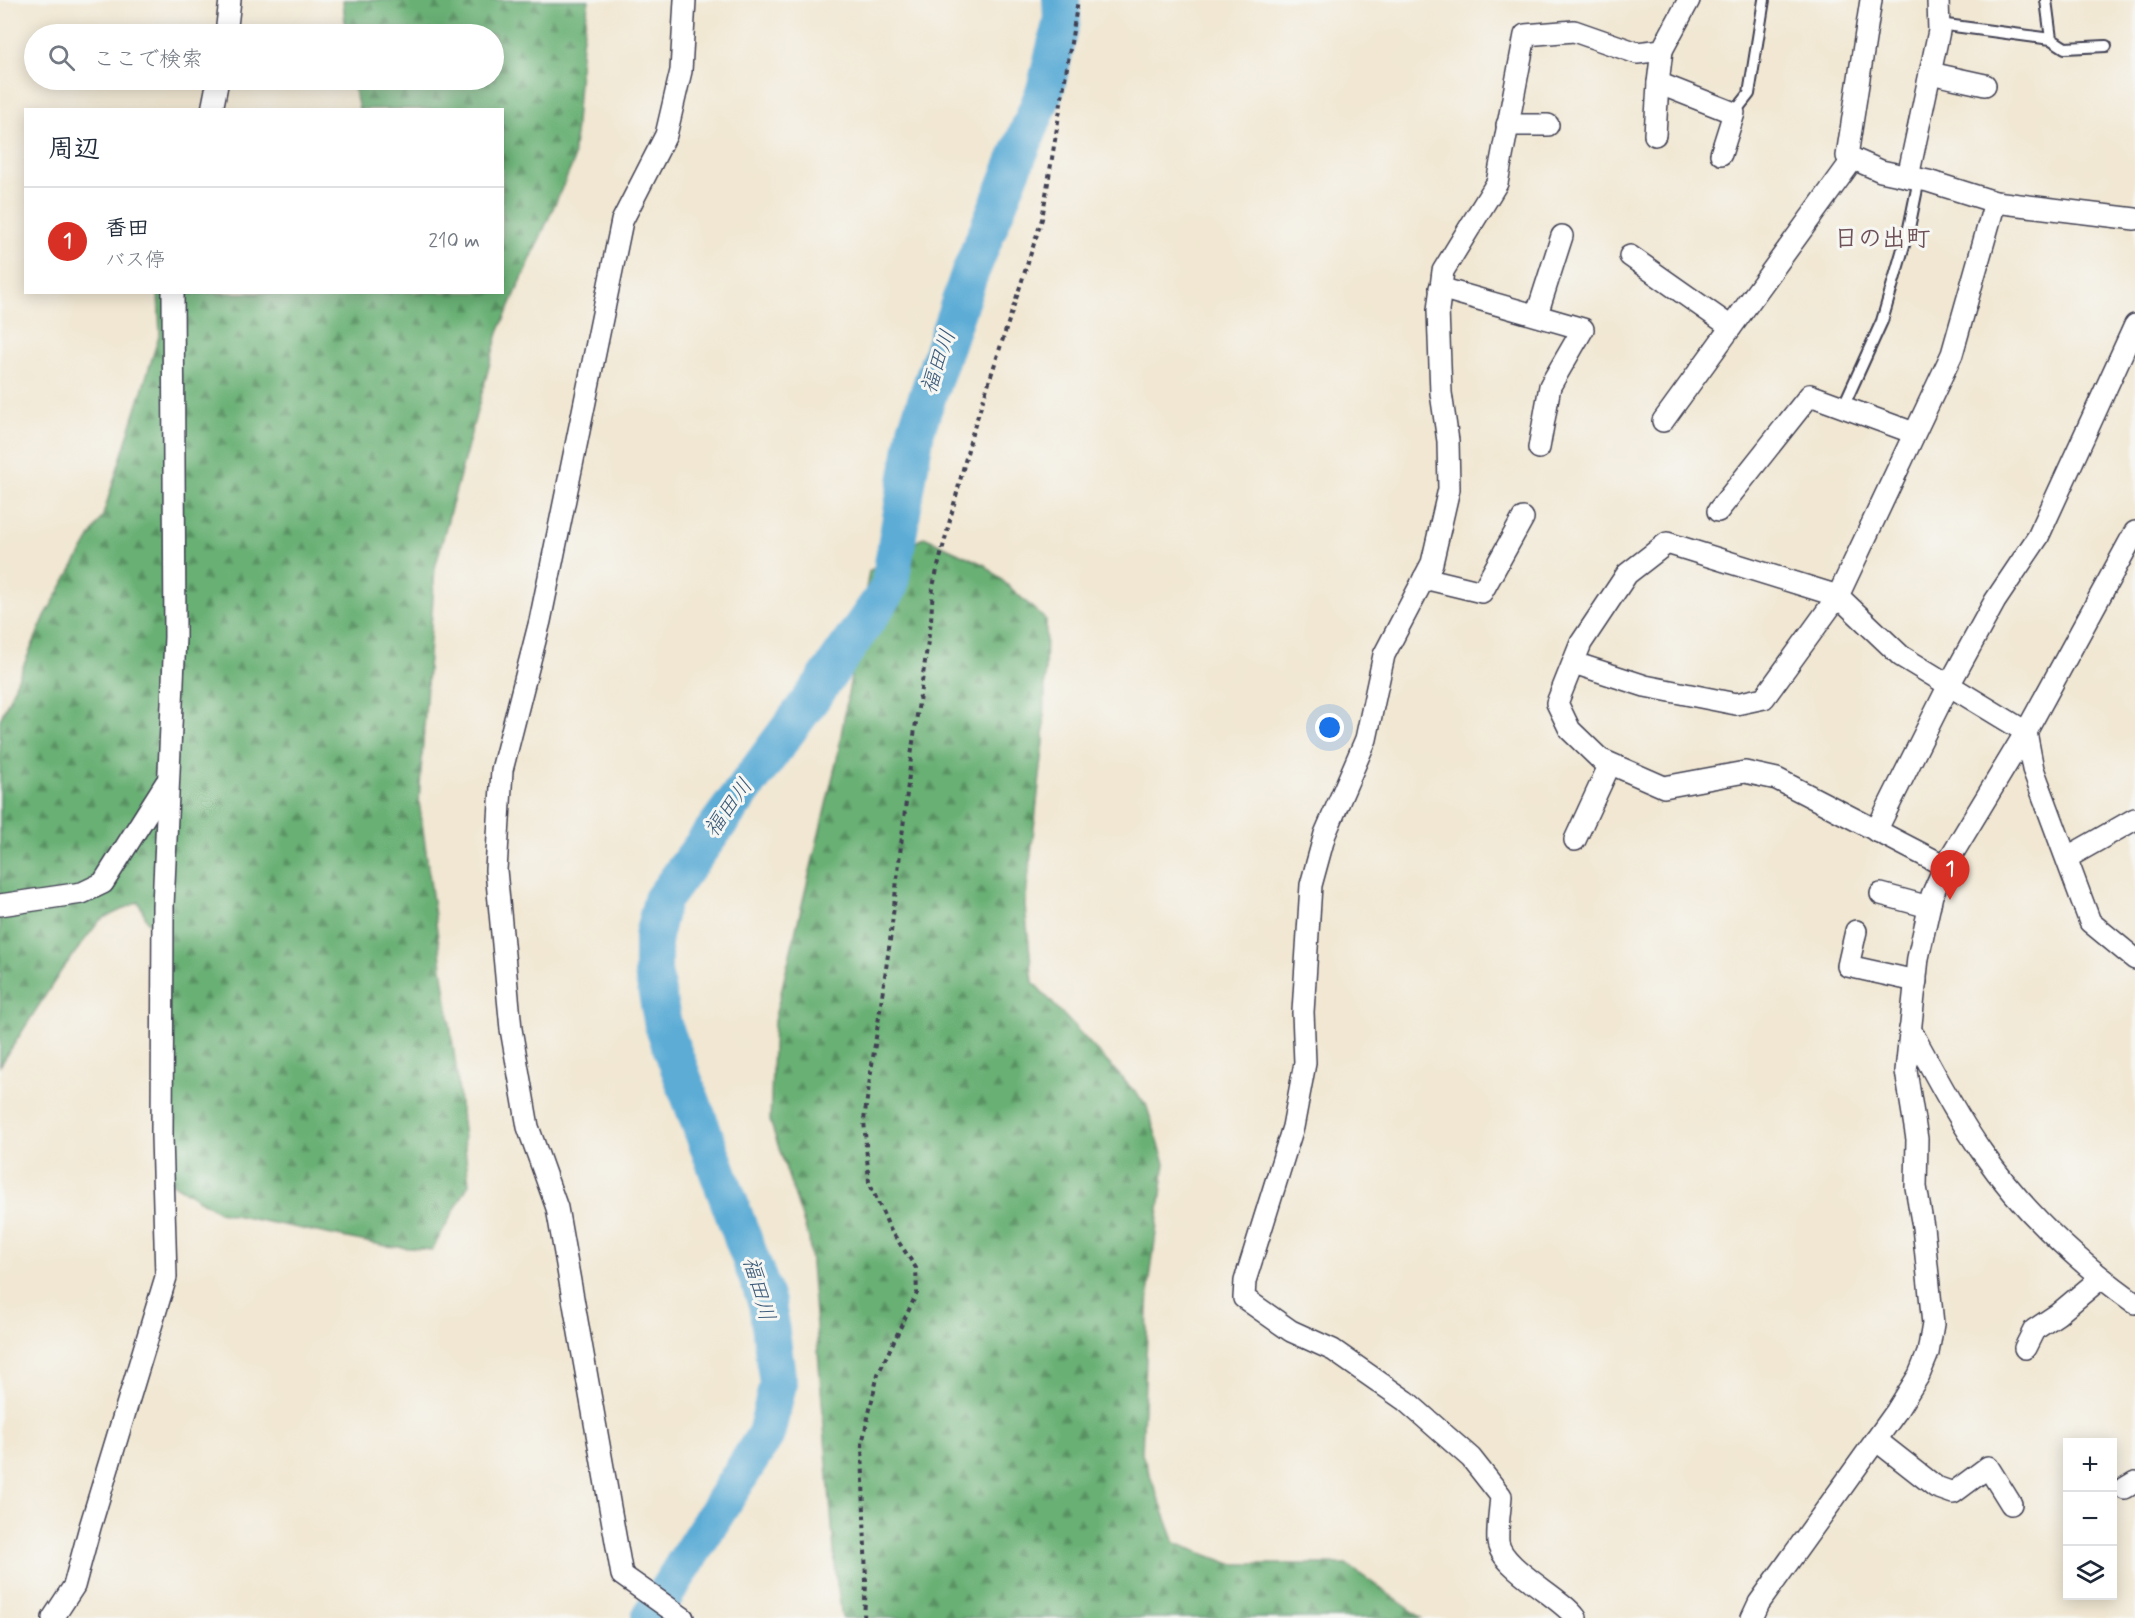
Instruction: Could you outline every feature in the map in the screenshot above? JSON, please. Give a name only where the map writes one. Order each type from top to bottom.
[{"type":"street","points":[[227,24],[230,0]]},
{"type":"street","points":[[679,1615],[622,1575],[557,1208],[528,1127],[511,1029],[496,870],[502,770],[540,621],[622,221],[666,135],[671,114],[681,71],[685,0]]},
{"type":"street","points":[[1655,135],[1662,50],[1689,0]]},
{"type":"street","points":[[1871,0],[1846,156],[1881,171],[1995,202],[2135,219]]},
{"type":"street","points":[[1913,178],[1938,24],[1938,0]]},
{"type":"street","points":[[1576,1618],[1568,1607],[1515,1569],[1498,1544],[1501,1496],[1471,1458],[1406,1401],[1333,1350],[1291,1331],[1244,1298],[1245,1281],[1293,1127],[1305,1063],[1303,1012],[1311,885],[1325,834],[1366,739],[1384,655],[1432,563],[1449,489],[1448,441],[1441,393],[1438,310],[1443,271],[1497,183],[1525,35],[1574,32],[1637,53],[1662,50]]},
{"type":"street","points":[[1930,73],[1985,85]]},
{"type":"street","points":[[1658,83],[1734,113],[1721,154]]},
{"type":"street","points":[[212,108],[216,90]]},
{"type":"street","points":[[1507,125],[1548,125]]},
{"type":"street","points":[[1663,421],[1853,159]]},
{"type":"street","points":[[1574,663],[1645,686],[1725,702],[1736,704],[1764,698],[1838,596],[1952,354],[1995,202]]},
{"type":"street","points":[[1537,314],[1562,236]]},
{"type":"street","points":[[1630,256],[1731,327]]},
{"type":"street","points":[[1440,288],[1583,329],[1550,386],[1539,448]]},
{"type":"street","points":[[53,1618],[74,1586],[166,1277],[162,1136],[163,906],[175,638],[173,294]]},
{"type":"street","points":[[1876,831],[1949,685],[1995,601],[2038,537],[2135,325]]},
{"type":"street","points":[[1718,511],[1810,395],[1914,434]]},
{"type":"street","points":[[1424,578],[1482,592],[1523,519]]},
{"type":"street","points":[[1752,1618],[1759,1603],[1876,1440],[1919,1375],[1928,1353],[1933,1324],[1916,1187],[1917,1140],[1906,1071],[1918,958],[1929,908],[1945,866],[2026,732],[2135,532]]},
{"type":"street","points":[[1945,866],[1777,779],[1745,772],[1664,788],[1600,759],[1570,730],[1557,703],[1581,643],[1627,574],[1667,543],[1838,596],[1901,656],[2026,732],[2033,770],[2068,857],[2090,922],[2135,959]]},
{"type":"street","points":[[1575,840],[1610,764]]},
{"type":"street","points":[[0,905],[82,893],[103,883],[168,781]]},
{"type":"street","points":[[2068,857],[2135,819]]},
{"type":"street","points":[[1881,894],[1929,908]]},
{"type":"street","points":[[1856,931],[1848,966],[1916,981]]},
{"type":"street","points":[[1910,1029],[1981,1151],[2011,1191],[2101,1278],[2135,1303]]},
{"type":"street","points":[[2025,1348],[2034,1330],[2058,1314],[2101,1278]]},
{"type":"street","points":[[1876,1440],[1935,1487],[1953,1493],[1989,1467],[2011,1504]]},
{"type":"lane","points":[[1734,113],[1749,94],[1764,0]]},
{"type":"lane","points":[[2046,0],[2051,39]]},
{"type":"lane","points":[[1938,24],[2051,39],[2064,48],[2106,46]]},
{"type":"lane","points":[[1843,407],[1882,321],[1909,228],[1913,178]]},
{"type":"path","points":[[864,1618],[866,1584],[862,1444],[878,1374],[917,1293],[916,1268],[890,1229],[869,1182],[864,1146],[864,1120],[890,941],[912,749],[931,621],[933,586],[972,434],[1042,219],[1078,0]]},
{"type":"green space","points":[[343,0],[589,0],[582,43],[573,163],[498,333],[435,568],[419,801],[456,1067],[469,1184],[432,1250],[386,1246],[219,1212],[166,1179],[161,948],[138,902],[100,920],[61,971],[0,1066],[0,720],[45,616],[103,515],[160,333],[158,294],[504,294],[504,108],[359,108],[354,90],[504,90],[504,24],[345,24]]},
{"type":"green space","points":[[924,537],[985,565],[1046,620],[1044,742],[1025,906],[1033,982],[1146,1104],[1165,1163],[1149,1287],[1142,1454],[1175,1543],[1231,1564],[1346,1564],[1422,1618],[842,1618],[836,1576],[809,1239],[770,1121],[774,1021],[837,759],[869,571]]},
{"type":"waterway","name":"福田川","points":[[650,1618],[766,1434],[778,1384],[767,1303],[663,1025],[653,972],[653,936],[662,900],[822,684],[889,588],[916,430],[968,278],[1045,90],[1062,20],[1061,0]]},
{"type":"place","name":"香田","points":[[1950,900]]},
{"type":"district","name":"日の出町","points":[[1882,239]]}]
